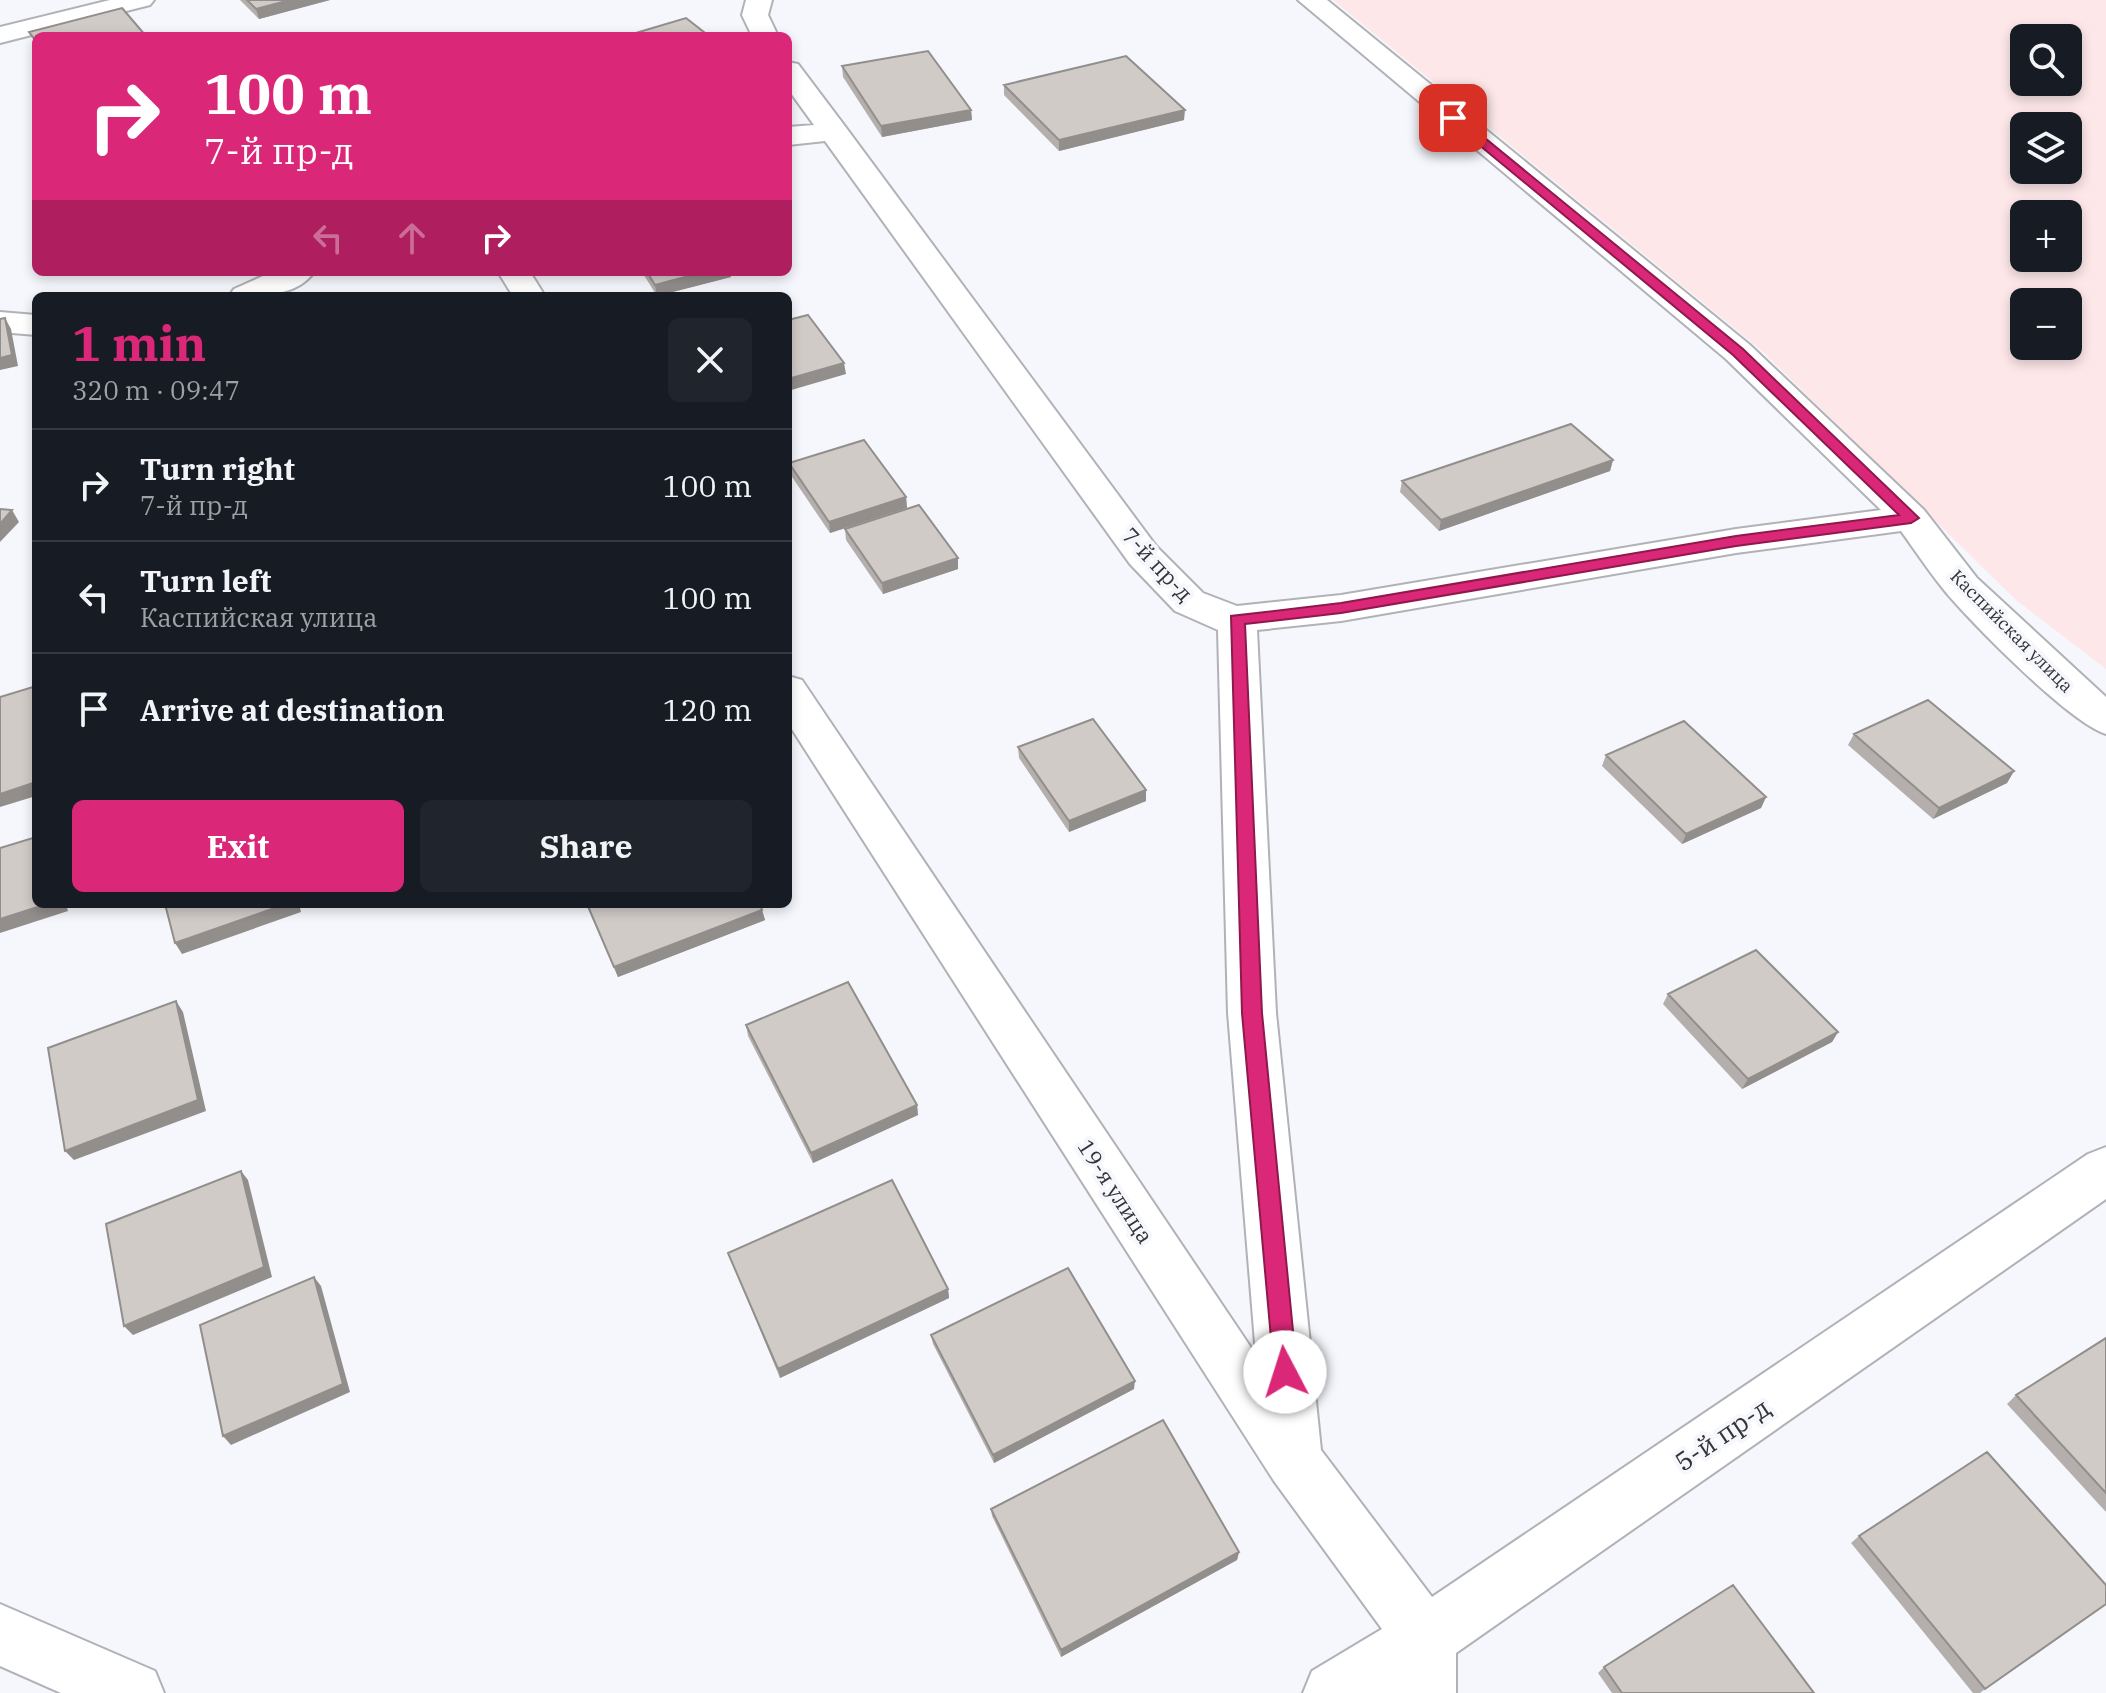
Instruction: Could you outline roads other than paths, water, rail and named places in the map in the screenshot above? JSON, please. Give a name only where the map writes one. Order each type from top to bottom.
[{"type":"street","points":[[0,35],[141,0]]},
{"type":"street","points":[[759,0],[755,15],[763,32]]},
{"type":"street","name":"Каспийская улица","points":[[1311,0],[1738,352],[1911,518],[1963,587],[2069,690],[2106,719]]},
{"type":"street","name":"7-й пр-д","points":[[792,75],[1143,555],[1189,602],[1216,616],[1237,619],[1341,608],[1736,541],[1911,518]]},
{"type":"street","points":[[792,136],[834,131]]},
{"type":"street","points":[[254,292],[289,276]]},
{"type":"street","points":[[0,322],[32,325]]},
{"type":"street","points":[[1237,619],[1252,1013],[1294,1461]]},
{"type":"street","name":"19-я улица","points":[[792,696],[1294,1461],[1425,1638]]},
{"type":"street","name":"5-й пр-д","points":[[1334,1693],[1425,1638],[2106,1170]]},
{"type":"street","points":[[0,1635],[133,1693]]},
{"type":"street","points":[[1425,1638],[1425,1693]]}]
